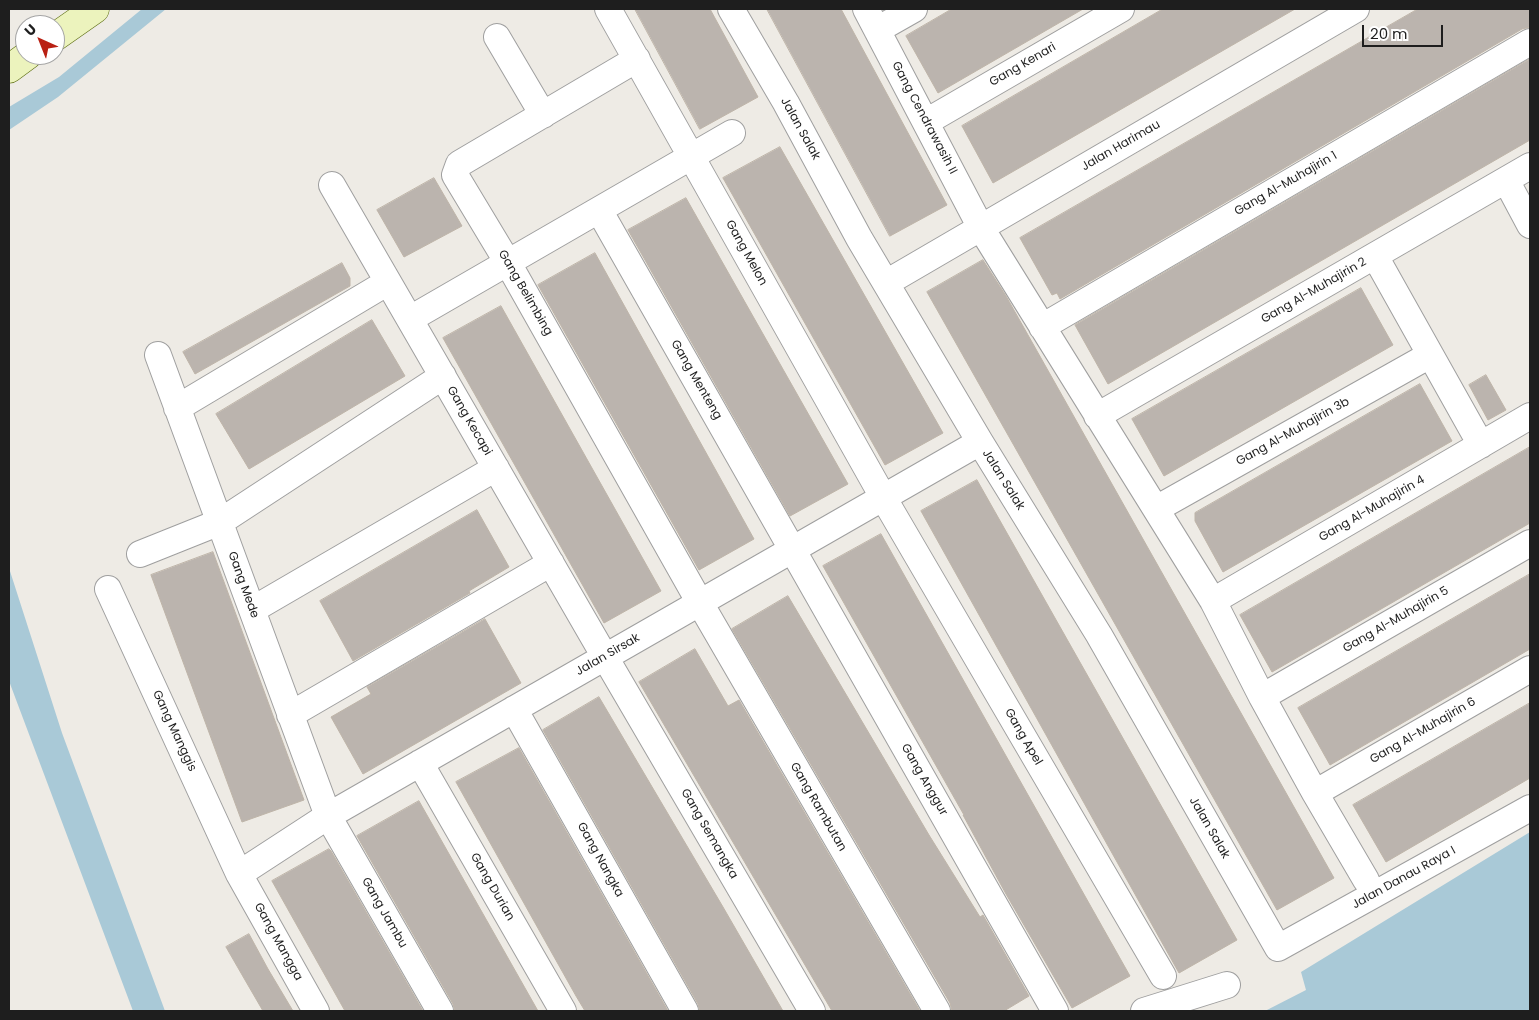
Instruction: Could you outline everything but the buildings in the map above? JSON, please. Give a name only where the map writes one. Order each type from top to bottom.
[{"type":"street","points":[[65,29],[95,9]]},
{"type":"street","name":"Gang Melon","points":[[608,9],[883,498]]},
{"type":"street","name":"Jalan Salak","points":[[731,9],[886,283],[980,442],[1099,635],[1278,948]]},
{"type":"street","points":[[872,19],[914,9]]},
{"type":"street","name":"Gang Kenari","points":[[926,122],[1121,9]]},
{"type":"street","name":"Jalan Harimau","points":[[886,283],[1356,9]]},
{"type":"street","name":"Gang Cendrawasih II","points":[[872,19],[981,228],[1213,602],[1262,697],[1366,880]]},
{"type":"street","points":[[497,36],[544,114]]},
{"type":"street","name":"Gang Al-Muhajirin 1","points":[[1042,327],[1530,42]]},
{"type":"street","name":"Gang Belimbing","points":[[637,58],[459,164],[455,175],[508,263],[700,602]]},
{"type":"street","points":[[410,319],[732,133]]},
{"type":"street","name":"Gang Al-Muhajirin 2","points":[[1098,416],[1530,166]]},
{"type":"street","points":[[1506,180],[1530,225]]},
{"type":"street","name":"Gang Kecapi","points":[[332,185],[605,657]]},
{"type":"street","name":"Gang Menteng","points":[[599,210],[793,550]]},
{"type":"street","points":[[1375,256],[1481,445]]},
{"type":"street","points":[[177,408],[388,282]]},
{"type":"street","name":"Gang Mede","points":[[158,355],[328,816]]},
{"type":"street","name":"Gang Al-Muhajirin 3b","points":[[1156,509],[1430,355]]},
{"type":"street","points":[[140,554],[220,522],[443,376]]},
{"type":"street","name":"Gang Al-Muhajirin 4","points":[[1213,602],[1530,416]]},
{"type":"street","name":"Jalan Sirsak","points":[[240,874],[328,816],[980,442]]},
{"type":"street","points":[[252,610],[496,468]]},
{"type":"street","name":"Gang Apel","points":[[883,498],[1163,976]]},
{"type":"street","name":"Gang Al-Muhajirin 5","points":[[1262,697],[1530,543]]},
{"type":"street","name":"Gang Anggur","points":[[793,550],[1055,1011]]},
{"type":"street","points":[[290,715],[551,563]]},
{"type":"street","name":"Gang Manggis","points":[[108,589],[240,874]]},
{"type":"street","name":"Gang Rambutan","points":[[700,602],[937,1011]]},
{"type":"street","name":"Gang Semangka","points":[[605,657],[812,1011]]},
{"type":"street","name":"Gang Al-Muhajirin 6","points":[[1315,793],[1530,669]]},
{"type":"street","name":"Gang Nangka","points":[[514,709],[685,1011]]},
{"type":"street","name":"Gang Durian","points":[[420,763],[563,1011]]},
{"type":"street","name":"Jalan Danau Raya I","points":[[1278,948],[1530,808]]},
{"type":"street","name":"Gang Jambu","points":[[328,816],[440,1011]]},
{"type":"street","name":"Gang Mangga","points":[[240,874],[316,1011]]},
{"type":"street","points":[[1144,1011],[1227,986]]},
{"type":"water","points":[[142,9],[166,9],[58,97],[9,130],[9,107],[59,77]]},
{"type":"water","points":[[9,568],[62,733],[165,1011],[133,1011],[9,681]]},
{"type":"water","points":[[1530,832],[1530,1011],[1265,1011],[1306,990],[1301,972]]}]
